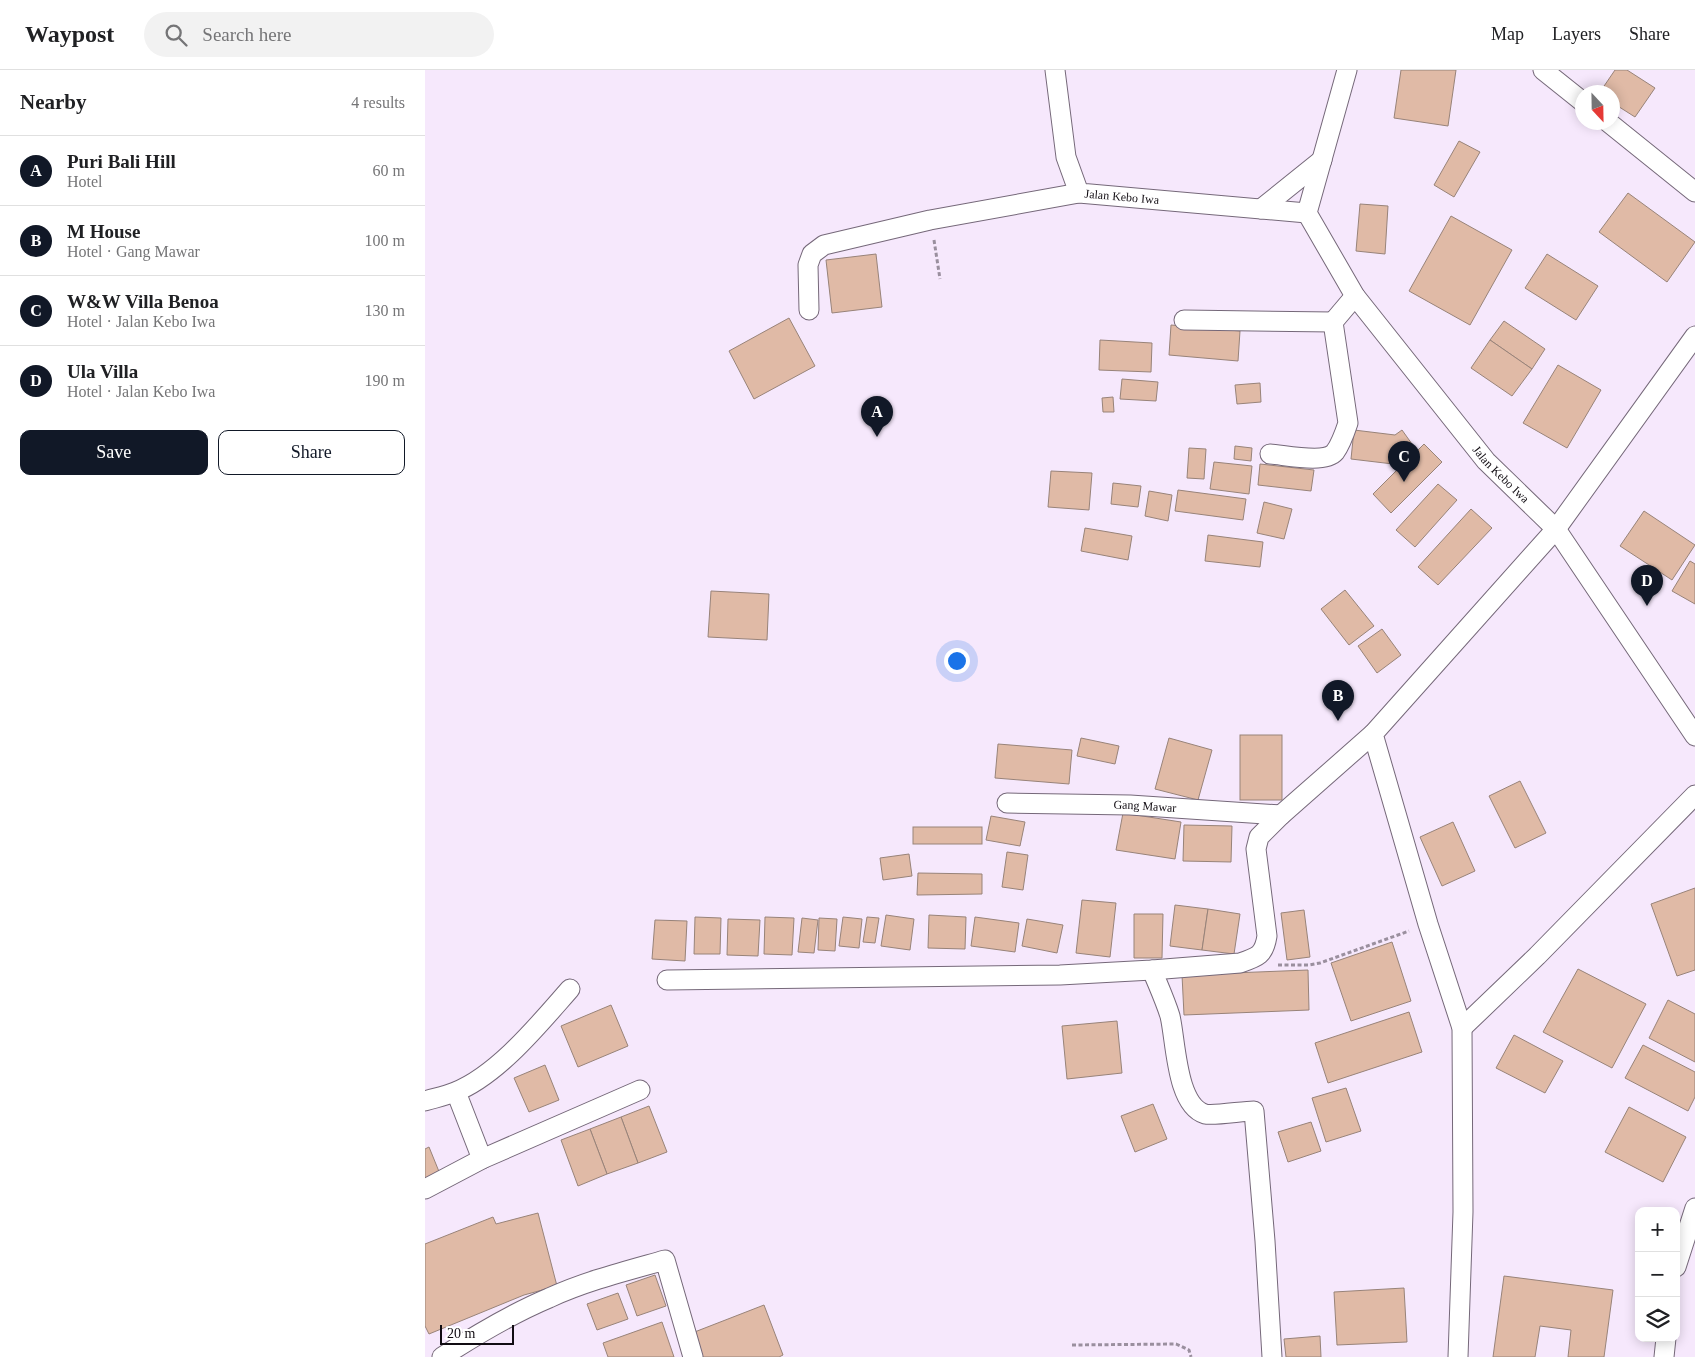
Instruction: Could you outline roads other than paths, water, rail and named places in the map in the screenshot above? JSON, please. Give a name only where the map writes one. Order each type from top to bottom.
[{"type":"street","name":"Jalan Kebo Iwa","points":[[1055,70],[1066,157],[1079,193],[1307,213],[1355,296],[1486,460],[1556,529],[1695,736]]},
{"type":"street","points":[[1307,213],[1347,70]]},
{"type":"street","points":[[1543,70],[1575,96]]},
{"type":"street","points":[[1618,130],[1695,192]]},
{"type":"street","points":[[1261,209],[1322,160]]},
{"type":"street","points":[[809,310],[808,265],[812,254],[824,245],[930,220],[1079,193]]},
{"type":"street","points":[[1270,454],[1323,459],[1335,453],[1348,423],[1333,322],[1355,296]]},
{"type":"street","points":[[1184,320],[1333,322]]},
{"type":"street","points":[[667,980],[1059,974],[1152,970],[1240,963],[1261,955],[1266,945],[1267,936],[1256,849],[1259,836],[1373,734],[1556,529],[1695,336]]},
{"type":"street","points":[[1373,734],[1428,924],[1462,1028],[1463,1212],[1458,1357]]},
{"type":"street","points":[[1462,1028],[1537,956],[1695,795]]},
{"type":"street","name":"Gang Mawar","points":[[1007,803],[1130,805],[1281,815]]},
{"type":"street","points":[[1152,970],[1165,1001],[1170,1019],[1181,1081],[1193,1105],[1197,1110],[1206,1114],[1254,1111],[1272,1357]]},
{"type":"street","points":[[425,1101],[456,1092],[483,1076],[521,1044],[570,989]]},
{"type":"street","points":[[425,1189],[482,1159],[640,1090]]},
{"type":"street","points":[[456,1092],[482,1159]]},
{"type":"street","points":[[1680,1255],[1695,1208]]},
{"type":"street","points":[[442,1357],[499,1322],[550,1297],[619,1273],[665,1260],[693,1357]]},
{"type":"street","points":[[1665,1357],[1666,1342]]},
{"type":"place","name":"Puri Bali Hill","points":[[877,437]]},
{"type":"place","name":"W&W Villa Benoa","points":[[1404,482]]},
{"type":"place","name":"Ula Villa","points":[[1647,606]]},
{"type":"place","name":"M House","points":[[1338,721]]}]
